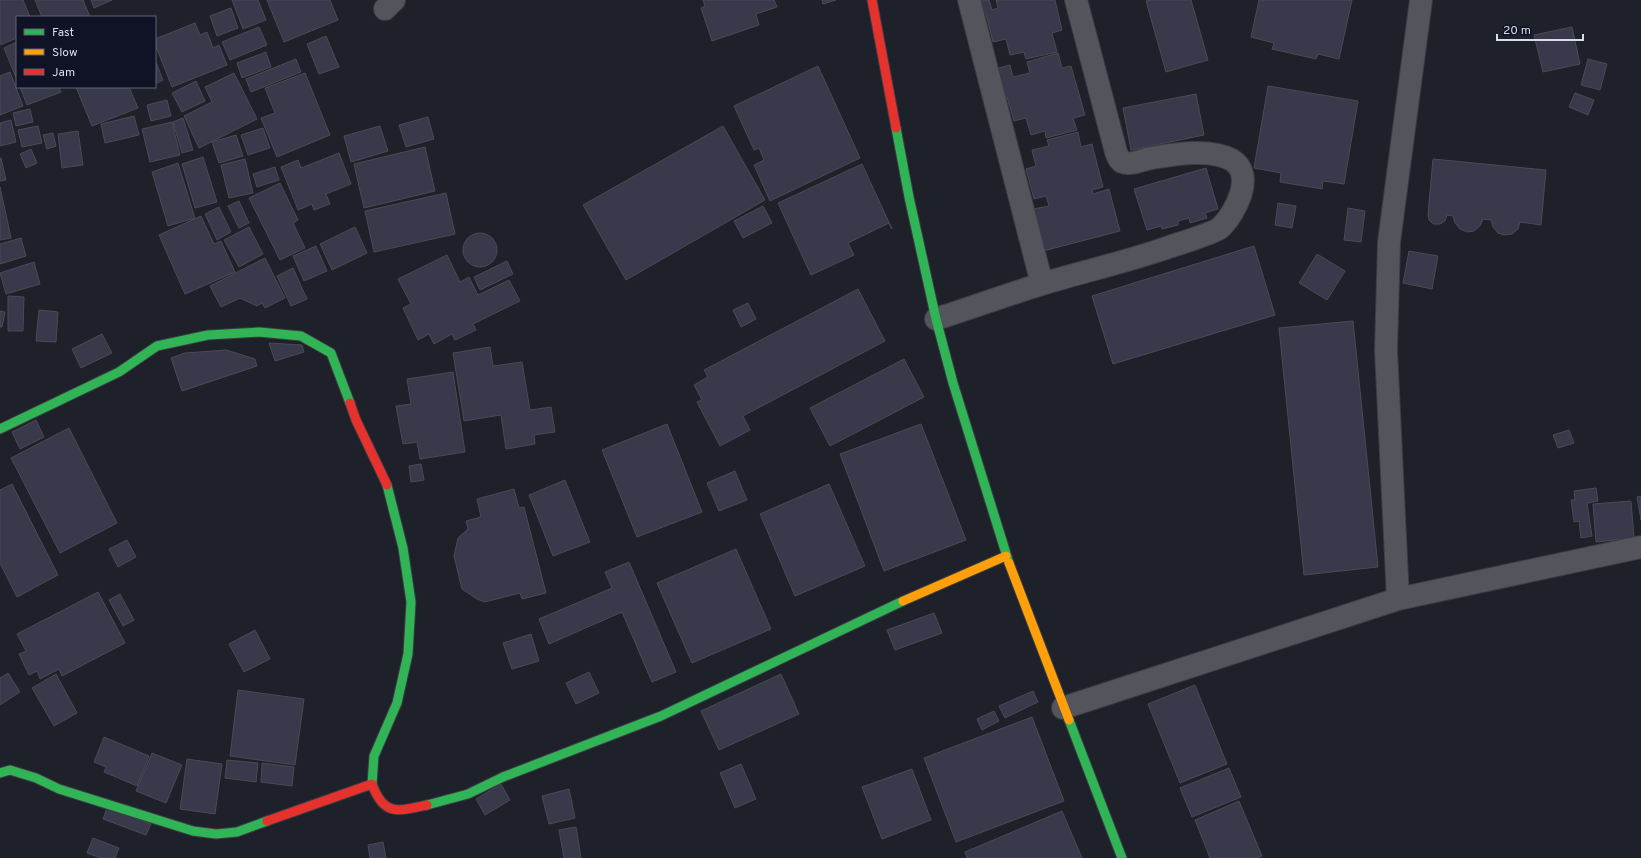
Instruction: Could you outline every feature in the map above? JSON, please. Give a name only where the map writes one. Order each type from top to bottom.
[{"type":"street","points":[[872,0],[909,197],[936,319],[1006,556],[1063,708],[1122,858]]},
{"type":"street","points":[[969,0],[1042,284]]},
{"type":"street","points":[[936,319],[1042,284],[1143,256],[1219,229],[1236,206],[1244,186],[1241,170],[1233,161],[1210,152],[1151,158],[1128,163],[1123,162],[1118,158],[1076,0]]},
{"type":"street","points":[[1398,599],[1386,350],[1389,242],[1421,0]]},
{"type":"street","points":[[0,429],[119,372],[157,346],[208,335],[259,332],[301,336],[331,354],[356,420],[387,483],[403,548],[411,602],[408,654],[397,703],[374,756],[372,784],[377,798],[385,806],[400,811],[433,804],[468,794],[503,777],[662,716],[872,616],[1006,556]]},
{"type":"street","points":[[1063,708],[1398,599],[1641,547]]},
{"type":"street","points":[[0,773],[10,770],[36,778],[59,789],[193,831],[216,834],[237,832],[372,784]]},
{"type":"building","points":[[0,0],[23,0],[30,16],[16,16],[16,38],[0,45]]},
{"type":"building","points":[[35,0],[83,0],[90,16],[42,16]]},
{"type":"building","points":[[91,0],[112,0],[94,8]]},
{"type":"building","points":[[232,0],[258,0],[266,20],[243,29]]},
{"type":"building","points":[[267,0],[330,0],[338,20],[284,42]]},
{"type":"building","points":[[703,0],[774,0],[777,7],[756,14],[759,25],[712,41],[701,8],[705,6]]},
{"type":"building","points":[[822,0],[836,0],[823,4]]},
{"type":"building","points":[[975,0],[989,0],[992,10],[998,8],[996,0],[1055,0],[1062,30],[1052,33],[1057,52],[1026,59],[1024,52],[1010,55],[1006,39],[993,42],[986,14],[979,15]]},
{"type":"building","points":[[1191,0],[1208,60],[1166,72],[1146,1]]},
{"type":"building","points":[[1259,0],[1352,0],[1339,59],[1318,54],[1316,59],[1272,49],[1274,43],[1251,37]]},
{"type":"building","points":[[231,8],[238,28],[217,36],[210,16]]},
{"type":"building","points":[[195,23],[200,35],[207,32],[213,48],[219,45],[227,65],[172,87],[156,47],[156,39]]},
{"type":"building","points":[[259,27],[267,45],[230,60],[222,42]]},
{"type":"building","points":[[1572,27],[1580,64],[1543,72],[1534,35]]},
{"type":"building","points":[[326,36],[339,67],[319,74],[307,44]]},
{"type":"building","points":[[16,42],[16,78],[4,48]]},
{"type":"building","points":[[266,52],[271,67],[242,78],[237,63]]},
{"type":"building","points":[[1058,53],[1062,68],[1071,66],[1085,115],[1073,118],[1077,130],[1046,138],[1045,131],[1031,135],[1026,118],[1014,121],[1007,97],[1003,98],[995,69],[1010,65],[1013,77],[1030,73],[1027,62]]},
{"type":"building","points":[[296,59],[301,72],[251,92],[246,79]]},
{"type":"building","points":[[1588,59],[1607,64],[1600,90],[1581,85]]},
{"type":"building","points":[[156,62],[163,80],[156,84]]},
{"type":"building","points":[[818,66],[860,158],[770,201],[754,165],[764,160],[759,148],[754,150],[734,106]]},
{"type":"building","points":[[10,72],[23,106],[0,115],[0,76]]},
{"type":"building","points":[[234,73],[257,119],[199,148],[184,116],[212,102],[205,87]]},
{"type":"building","points":[[305,73],[330,135],[277,157],[261,118],[275,113],[265,88]]},
{"type":"building","points":[[196,81],[205,101],[182,112],[172,93]]},
{"type":"building","points":[[1268,86],[1358,101],[1344,184],[1323,181],[1322,189],[1280,182],[1281,173],[1254,168]]},
{"type":"building","points":[[20,88],[59,88],[61,92],[27,105]]},
{"type":"building","points":[[76,88],[129,88],[138,108],[92,126]]},
{"type":"building","points":[[1575,93],[1594,100],[1588,115],[1569,107]]},
{"type":"building","points":[[1196,94],[1204,135],[1131,150],[1123,108]]},
{"type":"building","points":[[167,100],[171,116],[151,121],[147,105]]},
{"type":"building","points":[[30,109],[33,122],[16,126],[13,113]]},
{"type":"building","points":[[134,116],[139,135],[105,143],[101,124]]},
{"type":"building","points":[[428,117],[434,139],[406,147],[399,125]]},
{"type":"building","points":[[183,118],[193,150],[182,153],[173,122]]},
{"type":"building","points":[[11,120],[16,142],[0,146],[0,123]]},
{"type":"building","points":[[172,122],[180,155],[150,162],[142,129]]},
{"type":"building","points":[[38,126],[42,143],[22,147],[18,130]]},
{"type":"building","points":[[380,126],[388,151],[351,162],[344,136]]},
{"type":"building","points":[[723,126],[765,200],[626,280],[583,205]]},
{"type":"building","points":[[263,128],[270,148],[248,155],[241,135]]},
{"type":"building","points":[[78,131],[83,165],[62,168],[58,134]]},
{"type":"building","points":[[1078,132],[1081,147],[1092,144],[1103,187],[1092,190],[1093,194],[1109,189],[1120,231],[1043,251],[1033,209],[1049,206],[1046,196],[1034,199],[1026,169],[1036,166],[1032,150],[1049,146],[1047,140]]},
{"type":"building","points":[[53,133],[56,146],[47,149],[43,135]]},
{"type":"building","points":[[236,135],[243,156],[219,163],[212,142]]},
{"type":"building","points":[[425,147],[435,191],[364,208],[354,164]]},
{"type":"building","points":[[31,149],[37,163],[26,168],[20,154]]},
{"type":"building","points":[[339,153],[351,184],[326,194],[330,204],[314,210],[312,204],[298,210],[281,167],[298,160],[301,168]]},
{"type":"building","points":[[203,157],[217,202],[195,208],[182,164]]},
{"type":"building","points":[[0,158],[6,180],[0,181]]},
{"type":"building","points":[[245,159],[253,193],[229,198],[221,165]]},
{"type":"building","points":[[1433,159],[1546,170],[1541,225],[1520,222],[1518,229],[1512,234],[1504,235],[1498,233],[1493,227],[1491,220],[1483,219],[1480,226],[1474,231],[1467,232],[1460,229],[1455,223],[1453,216],[1447,215],[1445,221],[1440,224],[1433,224],[1429,220],[1428,214]]},
{"type":"building","points":[[178,163],[195,218],[168,226],[152,172]]},
{"type":"building","points":[[862,164],[892,229],[889,223],[848,243],[854,255],[811,275],[778,203]]},
{"type":"building","points":[[275,167],[279,180],[257,187],[253,174]]},
{"type":"building","points":[[1206,168],[1218,209],[1205,213],[1207,218],[1190,223],[1189,218],[1178,221],[1178,225],[1162,229],[1161,226],[1147,230],[1134,189]]},
{"type":"building","points":[[280,183],[298,220],[293,223],[305,248],[280,260],[249,198]]},
{"type":"building","points":[[0,187],[11,238],[0,240]]},
{"type":"building","points":[[446,193],[455,234],[374,252],[365,211]]},
{"type":"building","points":[[239,201],[249,223],[239,228],[228,206]]},
{"type":"building","points":[[1278,203],[1296,206],[1292,228],[1275,225]]},
{"type":"building","points":[[763,206],[772,223],[743,238],[734,221]]},
{"type":"building","points":[[219,207],[231,232],[217,240],[205,214]]},
{"type":"building","points":[[1348,208],[1365,211],[1361,242],[1344,240]]},
{"type":"building","points":[[201,216],[214,244],[221,241],[235,272],[185,294],[159,235]]},
{"type":"building","points":[[249,227],[263,254],[239,267],[224,240]]},
{"type":"building","points":[[355,227],[367,253],[332,270],[320,244]]},
{"type":"building","points":[[483,233],[492,238],[496,243],[496,257],[492,262],[487,266],[477,267],[473,266],[464,257],[463,247],[464,243],[473,234]]},
{"type":"building","points":[[21,238],[26,256],[0,264],[0,244]]},
{"type":"building","points":[[316,246],[327,271],[304,281],[293,256]]},
{"type":"building","points":[[1254,246],[1275,315],[1113,364],[1092,296]]},
{"type":"building","points":[[1409,251],[1438,256],[1432,289],[1403,283]]},
{"type":"building","points":[[1317,254],[1345,271],[1327,300],[1299,283]]},
{"type":"building","points":[[447,255],[460,282],[469,277],[478,295],[509,280],[520,301],[473,324],[476,330],[455,340],[452,334],[434,344],[429,334],[418,340],[403,308],[411,304],[398,279]]},
{"type":"building","points":[[265,258],[285,298],[265,308],[262,303],[257,306],[240,298],[221,307],[210,286]]},
{"type":"building","points":[[507,261],[513,274],[480,290],[474,277]]},
{"type":"building","points":[[34,262],[40,284],[6,294],[0,273]]},
{"type":"building","points":[[293,268],[307,299],[291,306],[277,276]]},
{"type":"building","points":[[858,289],[885,341],[743,416],[750,430],[720,446],[697,402],[702,400],[694,385],[708,377],[704,370]]},
{"type":"building","points":[[8,296],[24,297],[23,331],[8,331]]},
{"type":"building","points":[[748,303],[756,319],[741,327],[733,310]]},
{"type":"building","points":[[39,310],[58,312],[56,342],[36,341]]},
{"type":"building","points":[[0,311],[5,312],[2,327],[0,327]]},
{"type":"building","points":[[1353,321],[1378,567],[1304,575],[1279,328]]},
{"type":"building","points":[[102,334],[112,353],[81,368],[72,349]]},
{"type":"building","points":[[269,343],[302,345],[304,352],[275,361]]},
{"type":"building","points":[[490,347],[493,366],[522,362],[530,410],[551,407],[555,432],[534,435],[535,444],[506,449],[501,415],[464,421],[453,353]]},
{"type":"building","points":[[226,350],[255,359],[257,366],[182,391],[171,358],[185,353]]},
{"type":"building","points":[[904,359],[924,397],[830,446],[810,408]]},
{"type":"building","points":[[453,372],[465,452],[420,459],[417,442],[403,444],[396,406],[411,404],[407,379]]},
{"type":"building","points":[[36,420],[44,437],[20,449],[12,432]]},
{"type":"building","points":[[667,424],[702,512],[637,537],[602,450]]},
{"type":"building","points":[[921,424],[966,540],[884,571],[840,454]]},
{"type":"building","points":[[69,428],[117,523],[60,553],[11,458]]},
{"type":"building","points":[[1569,430],[1574,443],[1558,448],[1553,435]]},
{"type":"building","points":[[421,464],[424,480],[411,482],[409,466]]},
{"type":"building","points":[[735,471],[747,500],[719,511],[707,483]]},
{"type":"building","points":[[565,480],[590,542],[553,556],[529,495]]},
{"type":"building","points":[[12,484],[58,575],[17,597],[0,563],[0,490]]},
{"type":"building","points":[[829,484],[865,566],[795,596],[760,514]]},
{"type":"building","points":[[1596,488],[1598,501],[1587,503],[1592,536],[1581,538],[1579,521],[1574,522],[1571,500],[1575,500],[1574,491]]},
{"type":"building","points":[[514,489],[519,508],[524,507],[546,593],[522,599],[520,593],[485,602],[477,599],[462,589],[454,556],[458,538],[468,529],[466,521],[481,517],[477,499]]},
{"type":"building","points":[[1641,496],[1641,520],[1637,497]]},
{"type":"building","points":[[1631,501],[1634,538],[1596,542],[1593,504]]},
{"type":"building","points":[[127,540],[136,557],[118,567],[109,549]]},
{"type":"building","points":[[736,549],[771,629],[692,663],[657,583]]},
{"type":"building","points":[[629,562],[676,672],[652,682],[622,612],[549,644],[539,619],[612,588],[605,572]]},
{"type":"building","points":[[98,592],[125,643],[62,676],[59,669],[40,679],[37,671],[29,675],[19,654],[26,651],[17,634]]},
{"type":"building","points":[[120,594],[134,620],[123,626],[109,600]]},
{"type":"building","points":[[934,613],[942,633],[895,650],[887,630]]},
{"type":"building","points":[[255,630],[270,659],[244,672],[229,644]]},
{"type":"building","points":[[531,634],[539,661],[512,669],[503,643]]},
{"type":"building","points":[[589,672],[599,693],[576,704],[566,683]]},
{"type":"building","points":[[8,673],[20,692],[0,705],[0,678]]},
{"type":"building","points":[[56,674],[77,713],[54,726],[32,688]]},
{"type":"building","points":[[781,674],[799,714],[719,750],[701,711]]},
{"type":"building","points":[[1195,685],[1227,764],[1180,783],[1148,704]]},
{"type":"building","points":[[238,690],[304,699],[295,765],[230,756]]},
{"type":"building","points":[[1033,691],[1038,702],[1005,718],[999,706]]},
{"type":"building","points":[[994,711],[999,721],[982,730],[977,719]]},
{"type":"building","points":[[1032,717],[1064,801],[956,842],[924,758]]},
{"type":"building","points":[[104,737],[149,756],[137,786],[104,772],[106,767],[94,762]]},
{"type":"building","points":[[152,753],[182,765],[166,803],[136,791]]},
{"type":"building","points":[[187,759],[222,764],[215,814],[180,809]]},
{"type":"building","points":[[227,760],[258,763],[256,782],[225,778]]},
{"type":"building","points":[[262,763],[294,767],[292,786],[261,782]]},
{"type":"building","points":[[741,764],[756,799],[735,808],[720,773]]},
{"type":"building","points":[[1229,768],[1241,797],[1192,817],[1180,788]]},
{"type":"building","points":[[912,769],[931,820],[882,839],[862,787]]},
{"type":"building","points":[[501,784],[510,800],[485,815],[476,799]]},
{"type":"building","points":[[569,789],[575,818],[549,824],[542,796]]},
{"type":"building","points":[[1239,801],[1262,856],[1256,858],[1210,858],[1195,820]]},
{"type":"building","points":[[107,808],[151,824],[146,835],[103,819]]},
{"type":"building","points":[[1062,811],[1082,858],[967,858],[965,852]]},
{"type":"building","points":[[576,827],[581,858],[564,858],[559,830]]},
{"type":"building","points":[[93,838],[119,848],[115,858],[101,858],[87,853]]},
{"type":"building","points":[[383,842],[386,858],[370,858],[368,845]]},
{"type":"traffic: fast","points":[[896,128],[909,197],[936,319],[953,383],[1009,563]]},
{"type":"traffic: fast","points":[[0,429],[119,372],[157,346],[208,335],[259,332],[301,336],[331,353],[350,403]]},
{"type":"traffic: fast","points":[[372,784],[374,756],[397,703],[408,654],[411,602],[403,548],[387,485]]},
{"type":"traffic: fast","points":[[427,805],[468,794],[503,777],[661,716],[903,601]]},
{"type":"traffic: fast","points":[[1069,720],[1122,858]]},
{"type":"traffic: fast","points":[[0,773],[10,770],[36,778],[59,789],[193,831],[216,834],[237,832],[267,821]]},
{"type":"traffic: slow","points":[[903,601],[1006,556]]},
{"type":"traffic: slow","points":[[1009,563],[1069,720]]},
{"type":"traffic: jam","points":[[872,0],[896,128]]},
{"type":"traffic: jam","points":[[350,403],[356,420],[387,485]]},
{"type":"traffic: jam","points":[[267,821],[372,784],[377,795],[387,807],[400,810],[427,805]]}]
